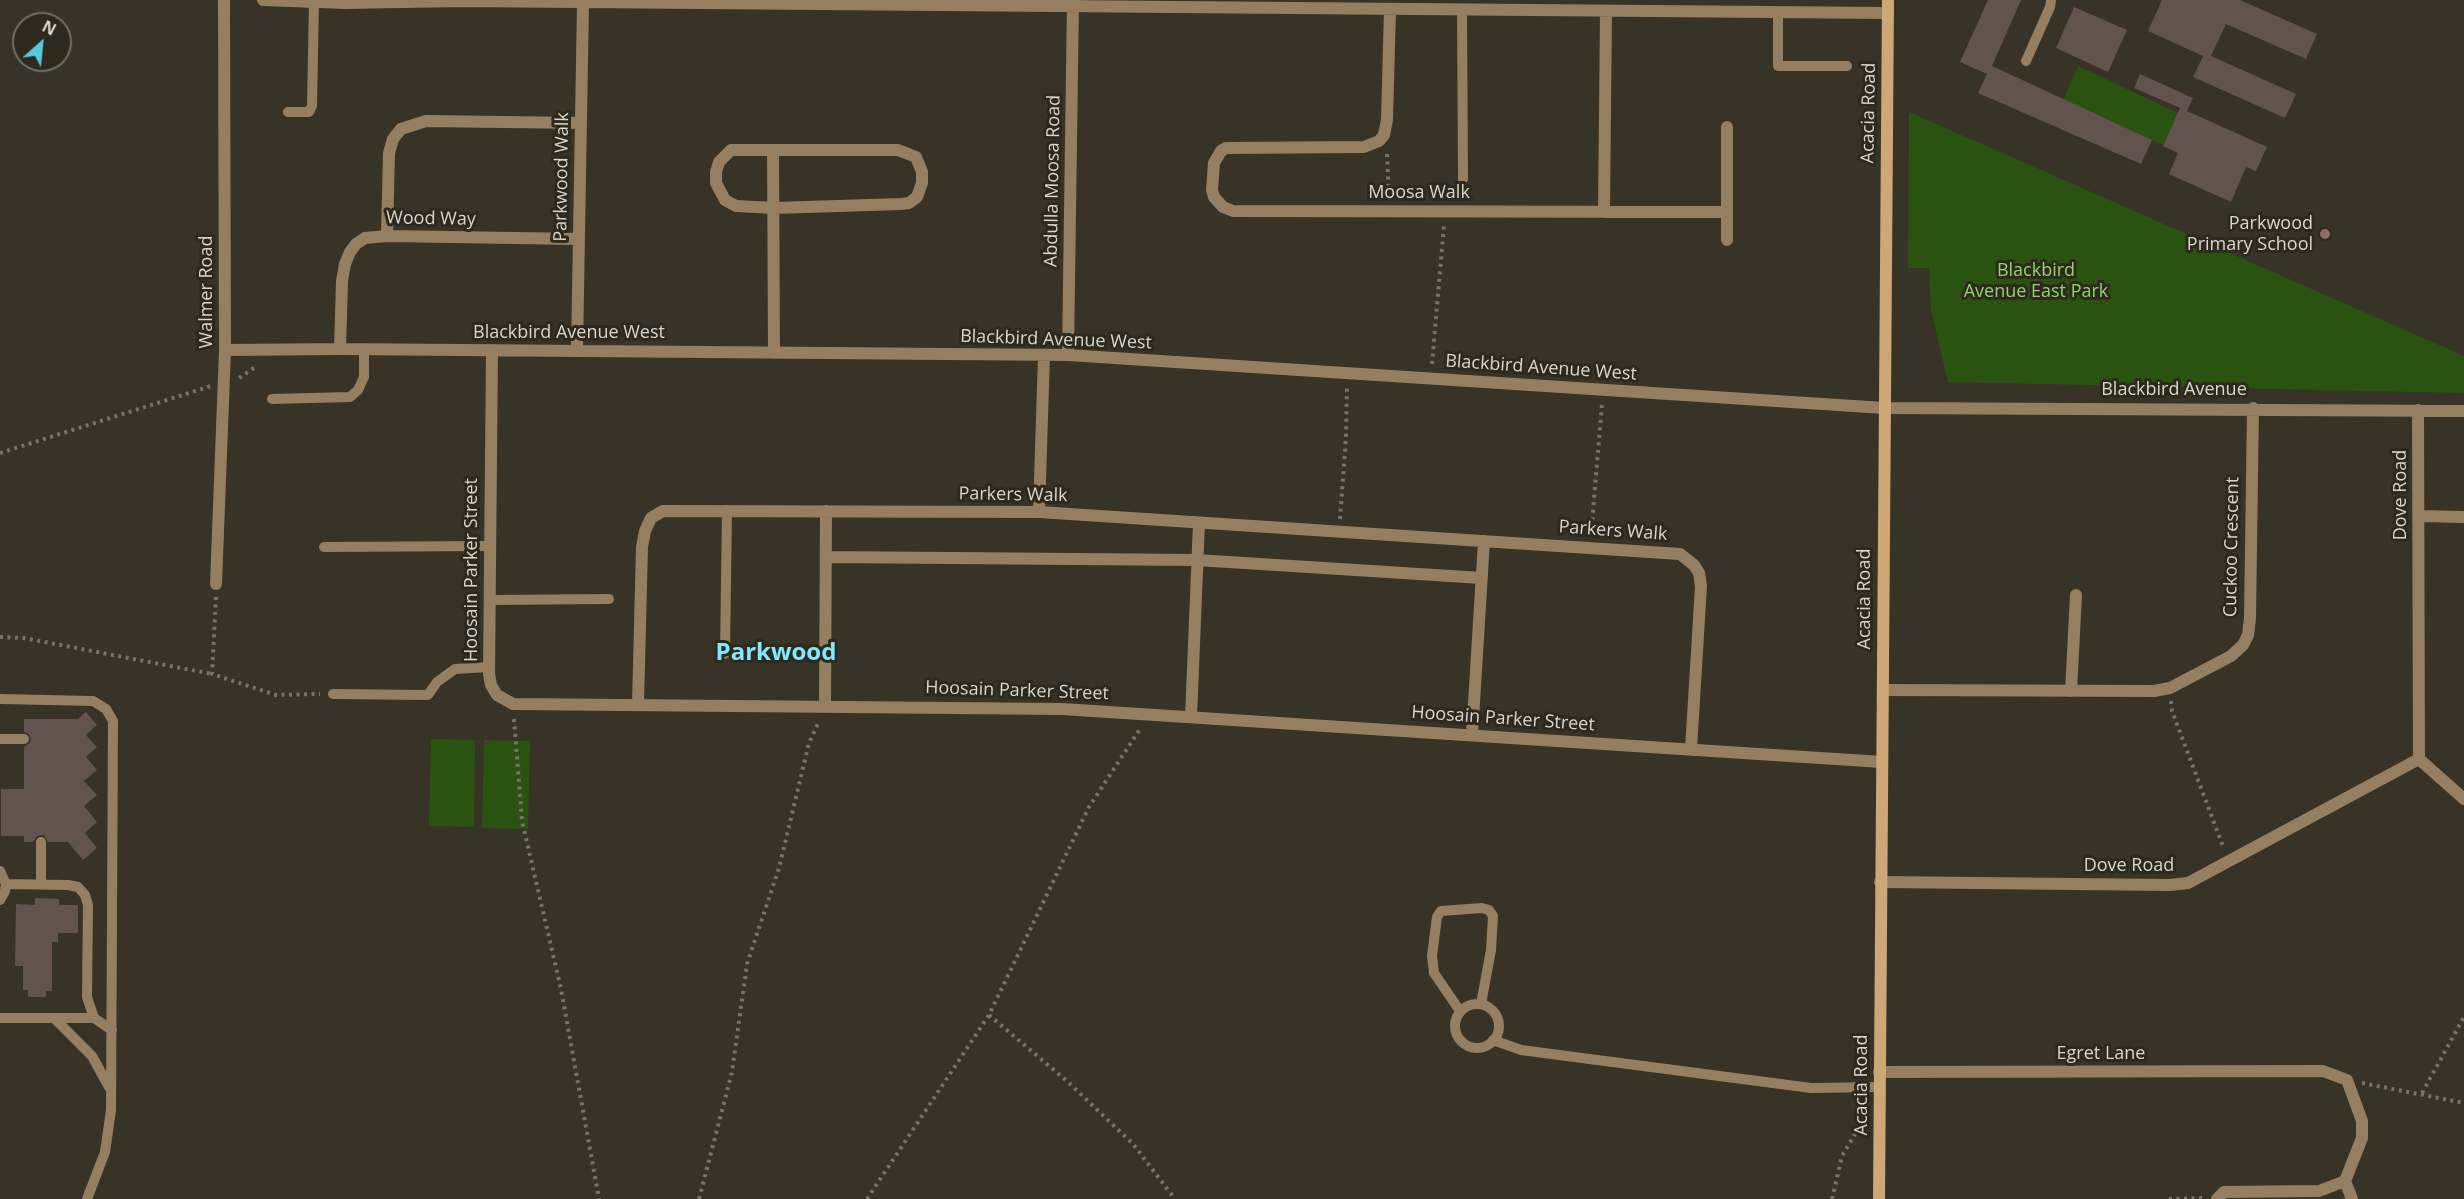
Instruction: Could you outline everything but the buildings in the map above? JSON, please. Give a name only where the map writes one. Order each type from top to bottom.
[{"type":"street","name":"Walmer Road","points":[[216,584],[225,350],[224,0]]},
{"type":"street","points":[[263,0],[583,4],[1257,4],[1390,9],[1462,5],[1606,11],[1674,6],[1778,13],[1888,7]]},
{"type":"street","name":"Abdulla Moosa Road","points":[[1068,355],[1073,3]]},
{"type":"street","name":"Parkwood Walk","points":[[577,351],[583,4]]},
{"type":"street","name":"Acacia Road","points":[[1880,1199],[1880,882],[1888,7]]},
{"type":"street","points":[[1384,135],[1387,120],[1390,9]]},
{"type":"street","points":[[1604,212],[1606,11]]},
{"type":"street","points":[[387,236],[389,153],[393,139],[401,129],[426,121],[581,123]]},
{"type":"street","points":[[1727,127],[1727,240]]},
{"type":"street","name":"Moosa Walk","points":[[1384,135],[1379,141],[1364,147],[1226,148],[1221,151],[1214,163],[1212,190],[1218,203],[1233,211],[1727,212]]},
{"type":"street","points":[[730,150],[898,150],[916,157],[922,172],[922,183],[917,197],[909,203],[877,206],[774,208],[730,204],[719,192],[716,172],[719,162],[730,150]]},
{"type":"street","points":[[773,150],[774,353]]},
{"type":"street","name":"Wood Way","points":[[340,349],[342,281],[350,252],[365,238],[387,236],[579,238]]},
{"type":"street","name":"Blackbird Avenue West","points":[[225,350],[364,349],[1068,355],[1884,408]]},
{"type":"street","name":"Hoosain Parker Street","points":[[492,351],[489,668],[491,685],[497,695],[513,704],[1062,709],[1882,762]]},
{"type":"street","points":[[1039,512],[1044,355]]},
{"type":"street","name":"Blackbird Avenue","points":[[1884,408],[2253,408],[2464,411]]},
{"type":"street","name":"Cuckoo Crescent","points":[[1883,690],[2154,691],[2170,688],[2231,656],[2248,635],[2253,408]]},
{"type":"street","name":"Dove Road","points":[[1880,882],[2170,885],[2188,883],[2419,759],[2418,410]]},
{"type":"street","name":"Parkers Walk","points":[[638,704],[642,547],[645,531],[651,518],[663,511],[1039,512],[1663,551],[1680,554],[1689,559],[1699,573],[1701,586],[1691,749]]},
{"type":"street","points":[[825,706],[826,511]]},
{"type":"street","points":[[2419,516],[2464,516]]},
{"type":"street","points":[[1191,717],[1199,523]]},
{"type":"street","points":[[1472,735],[1484,541]]},
{"type":"street","points":[[827,557],[1197,560],[1482,578]]},
{"type":"street","points":[[2071,691],[2076,596]]},
{"type":"street","points":[[2419,759],[2464,799]]},
{"type":"street","name":"Egret Lane","points":[[1879,1072],[2323,1071],[2347,1080]]},
{"type":"street","points":[[2217,1198],[2224,1192],[2348,1193],[2362,1138],[2362,1120],[2347,1080]]},
{"type":"lane","points":[[2026,61],[2051,0]]},
{"type":"lane","points":[[288,112],[309,112],[312,106],[314,2]]},
{"type":"lane","points":[[1462,5],[1463,179]]},
{"type":"lane","points":[[1778,13],[1778,66],[1847,66]]},
{"type":"lane","points":[[272,399],[350,397],[358,390],[364,377],[364,349]]},
{"type":"lane","points":[[725,654],[727,510]]},
{"type":"lane","points":[[324,547],[490,546]]},
{"type":"lane","points":[[489,600],[609,599]]},
{"type":"lane","points":[[333,694],[428,695],[437,682],[455,669],[489,668]]},
{"type":"lane","points":[[0,699],[93,701],[106,709],[113,721],[111,1110],[105,1152],[87,1199]]},
{"type":"lane","points":[[0,739],[24,740]]},
{"type":"lane","points":[[41,842],[41,885]]},
{"type":"lane","points":[[0,871],[6,884],[0,900]]},
{"type":"lane","points":[[6,884],[74,885],[82,891],[87,900],[87,997],[94,1018]]},
{"type":"lane","points":[[1460,1011],[1434,973],[1432,956],[1437,917],[1441,911],[1482,908],[1489,910],[1492,916],[1491,950],[1481,1004]]},
{"type":"lane","points":[[1481,1004],[1494,1012],[1498,1019],[1497,1034],[1493,1040],[1480,1047],[1465,1044],[1456,1032],[1456,1017],[1460,1011],[1466,1006],[1481,1004]]},
{"type":"lane","points":[[0,1018],[94,1018],[112,1030]]},
{"type":"lane","points":[[54,1018],[92,1056],[110,1089]]},
{"type":"lane","points":[[1493,1040],[1521,1050],[1811,1088],[1880,1087]]},
{"type":"path","points":[[1384,135],[1387,147],[1390,211]]},
{"type":"path","points":[[1432,368],[1445,212]]},
{"type":"path","points":[[236,380],[262,363]]},
{"type":"path","points":[[0,453],[213,386]]},
{"type":"path","points":[[1339,531],[1347,388]]},
{"type":"path","points":[[1590,537],[1602,404]]},
{"type":"path","points":[[213,674],[216,584]]},
{"type":"path","points":[[0,637],[24,638],[213,674],[276,695],[333,694]]},
{"type":"path","points":[[2170,688],[2172,711],[2225,851]]},
{"type":"path","points":[[513,704],[522,821],[561,989],[599,1199]]},
{"type":"path","points":[[699,1199],[732,1072],[747,964],[779,868],[809,743],[825,706]]},
{"type":"path","points":[[867,1199],[989,1015],[1089,807],[1133,742],[1148,714]]},
{"type":"path","points":[[989,1015],[1068,1083],[1133,1144],[1175,1199]]},
{"type":"path","points":[[2422,1093],[2464,1017]]},
{"type":"path","points":[[2347,1080],[2464,1102]]},
{"type":"path","points":[[1832,1199],[1842,1156],[1858,1129],[1864,1125]]},
{"type":"path","points":[[2169,1199],[2217,1198]]},
{"type":"green space","points":[[2078,66],[2178,113],[2163,145],[2063,100]]},
{"type":"green space","name":"Blackbird Avenue East Park","points":[[1909,112],[2464,356],[2464,393],[1948,382],[1931,310],[1929,268],[1908,268]]},
{"type":"green space","points":[[431,739],[475,740],[474,827],[429,826]]},
{"type":"green space","points":[[484,740],[530,741],[528,829],[482,828]]},
{"type":"place","name":"Parkwood Primary School","points":[[2325,234]]},
{"type":"district","name":"Parkwood","points":[[776,653]]}]
